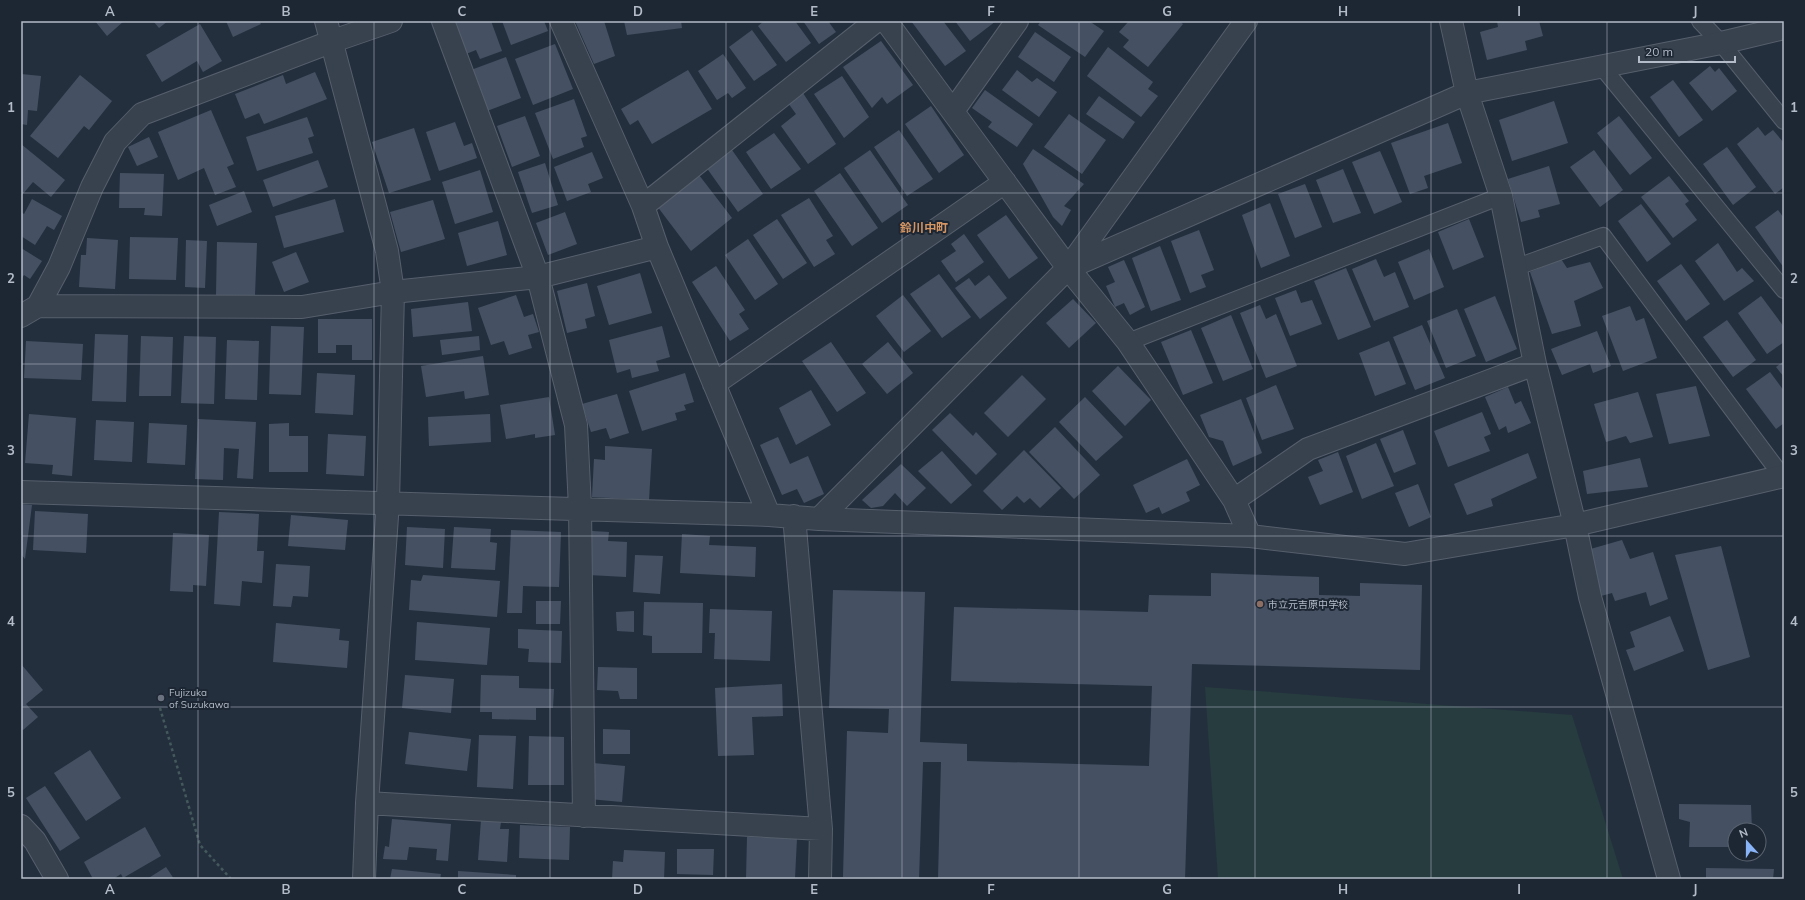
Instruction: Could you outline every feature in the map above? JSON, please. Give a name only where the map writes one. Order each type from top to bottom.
[{"type":"street","points":[[326,21],[333,41],[387,250],[393,292],[388,502],[367,803],[364,879]]},
{"type":"street","points":[[30,311],[59,267],[92,187],[115,142],[142,114],[333,41],[392,21]]},
{"type":"street","points":[[443,21],[538,277],[576,425],[580,508],[584,816]]},
{"type":"street","points":[[561,21],[643,206],[657,247],[769,515]]},
{"type":"street","points":[[643,206],[876,21]]},
{"type":"street","points":[[886,21],[1068,268],[1128,342],[1234,500],[1250,536]]},
{"type":"street","points":[[953,110],[1017,21]]},
{"type":"street","points":[[819,519],[1068,268],[1246,21]]},
{"type":"street","points":[[1451,21],[1467,93],[1501,196],[1535,364],[1575,525],[1590,597],[1668,879]]},
{"type":"street","points":[[1068,268],[1467,93],[1721,43],[1784,28]]},
{"type":"street","points":[[714,384],[1005,182]]},
{"type":"street","points":[[30,311],[302,307],[393,292],[538,277],[657,247]]},
{"type":"street","points":[[1234,500],[1308,449],[1535,364]]},
{"type":"street","points":[[21,492],[580,508],[1250,536],[1406,554],[1575,525],[1783,476]]},
{"type":"street","points":[[794,516],[821,829],[820,879]]},
{"type":"street","points":[[367,803],[821,829]]},
{"type":"street","points":[[21,826],[35,841],[57,879]]},
{"type":"lane","points":[[1700,21],[1721,43],[1784,121]]},
{"type":"lane","points":[[1602,67],[1784,290]]},
{"type":"lane","points":[[1128,342],[1501,196]]},
{"type":"lane","points":[[1516,267],[1603,236],[1783,476]]},
{"type":"path","points":[[160,708],[200,845],[231,879]]},
{"type":"green space","points":[[1205,687],[1572,715],[1623,879],[1218,879]]},
{"type":"building","points":[[95,21],[124,21],[107,36]]},
{"type":"building","points":[[153,21],[168,21],[159,28]]},
{"type":"building","points":[[226,21],[259,21],[261,24],[233,37]]},
{"type":"building","points":[[454,21],[491,21],[502,51],[480,59],[476,50],[466,54]]},
{"type":"building","points":[[502,21],[544,21],[548,31],[511,45]]},
{"type":"building","points":[[575,21],[604,21],[615,56],[594,64]]},
{"type":"building","points":[[624,21],[681,21],[682,28],[627,35]]},
{"type":"building","points":[[764,21],[795,21],[811,43],[786,62],[758,26]]},
{"type":"building","points":[[803,21],[828,21],[836,32],[819,44]]},
{"type":"building","points":[[911,21],[943,21],[966,51],[945,66]]},
{"type":"building","points":[[955,21],[996,21],[970,41]]},
{"type":"building","points":[[1041,21],[1089,21],[1104,31],[1085,57],[1038,25]]},
{"type":"building","points":[[1129,21],[1179,21],[1183,24],[1148,67],[1123,47],[1129,40],[1119,32]]},
{"type":"building","points":[[1497,21],[1539,21],[1543,36],[1525,41],[1527,50],[1487,60],[1480,32],[1498,27]]},
{"type":"building","points":[[200,24],[222,61],[203,72],[197,61],[162,82],[146,55]]},
{"type":"building","points":[[752,30],[777,65],[754,81],[729,47]]},
{"type":"building","points":[[1035,32],[1071,57],[1054,82],[1018,57]]},
{"type":"building","points":[[881,41],[913,85],[887,104],[882,97],[872,108],[843,67]]},
{"type":"building","points":[[555,44],[573,89],[533,105],[515,59]]},
{"type":"building","points":[[1108,47],[1153,82],[1148,89],[1158,96],[1141,117],[1087,76]]},
{"type":"building","points":[[723,54],[746,88],[732,98],[728,93],[717,100],[698,71]]},
{"type":"building","points":[[506,57],[521,98],[487,111],[471,70]]},
{"type":"building","points":[[1710,66],[1715,72],[1719,68],[1737,91],[1712,111],[1689,83]]},
{"type":"building","points":[[688,70],[712,109],[652,144],[638,120],[630,125],[621,109]]},
{"type":"building","points":[[1017,70],[1032,82],[1037,78],[1057,92],[1039,117],[1002,90]]},
{"type":"building","points":[[315,72],[327,99],[264,124],[259,113],[245,119],[235,94],[283,75],[286,84]]},
{"type":"building","points":[[21,74],[41,76],[37,111],[28,110],[27,125],[21,124]]},
{"type":"building","points":[[80,75],[112,101],[89,130],[84,126],[58,158],[30,136]]},
{"type":"building","points":[[842,76],[869,117],[844,138],[814,94]]},
{"type":"building","points":[[1673,80],[1703,120],[1679,137],[1650,97]]},
{"type":"building","points":[[985,90],[1033,124],[1017,147],[988,127],[992,122],[972,108]]},
{"type":"building","points":[[803,93],[836,144],[808,164],[781,126],[796,114],[788,103]]},
{"type":"building","points":[[1099,96],[1135,122],[1123,139],[1086,114]]},
{"type":"building","points":[[574,99],[587,136],[581,138],[584,147],[553,159],[535,113]]},
{"type":"building","points":[[1554,101],[1568,143],[1512,161],[1499,120]]},
{"type":"building","points":[[931,106],[964,155],[939,173],[905,124]]},
{"type":"building","points":[[211,110],[234,164],[227,167],[236,187],[215,195],[204,168],[178,180],[158,132]]},
{"type":"building","points":[[1069,114],[1106,140],[1082,174],[1044,147]]},
{"type":"building","points":[[525,116],[540,156],[512,167],[497,126]]},
{"type":"building","points":[[1619,116],[1652,158],[1630,175],[1597,133]]},
{"type":"building","points":[[307,117],[314,136],[308,138],[313,153],[257,171],[246,137]]},
{"type":"building","points":[[455,122],[464,146],[472,143],[477,158],[439,171],[426,132]]},
{"type":"building","points":[[1448,123],[1462,163],[1424,176],[1428,188],[1410,194],[1391,143]]},
{"type":"building","points":[[1758,127],[1765,136],[1773,130],[1784,143],[1784,187],[1775,194],[1737,144]]},
{"type":"building","points":[[414,128],[431,180],[389,193],[372,142]]},
{"type":"building","points":[[899,130],[933,179],[907,196],[874,147]]},
{"type":"building","points":[[774,133],[801,169],[771,189],[746,152]]},
{"type":"building","points":[[149,137],[158,157],[137,166],[128,147]]},
{"type":"building","points":[[21,144],[65,180],[51,197],[33,182],[22,195],[21,194]]},
{"type":"building","points":[[1727,147],[1756,187],[1733,205],[1703,164]]},
{"type":"building","points":[[1033,149],[1084,184],[1064,206],[1071,210],[1062,226],[1053,217],[1023,164]]},
{"type":"building","points":[[732,150],[763,194],[738,212],[706,167]]},
{"type":"building","points":[[870,150],[908,205],[882,223],[844,168]]},
{"type":"building","points":[[1594,150],[1623,190],[1600,207],[1570,167]]},
{"type":"building","points":[[1380,151],[1402,202],[1374,214],[1352,162]]},
{"type":"building","points":[[592,152],[603,178],[588,184],[591,192],[567,201],[554,167]]},
{"type":"building","points":[[318,160],[328,187],[273,207],[263,180]]},
{"type":"building","points":[[545,163],[558,205],[532,213],[518,172]]},
{"type":"building","points":[[1549,166],[1560,204],[1538,210],[1540,217],[1521,222],[1508,179]]},
{"type":"building","points":[[1343,169],[1361,213],[1333,223],[1316,180]]},
{"type":"building","points":[[480,170],[493,212],[455,224],[442,182]]},
{"type":"building","points":[[120,173],[164,174],[162,216],[144,215],[145,208],[119,208]]},
{"type":"building","points":[[840,173],[878,228],[852,246],[814,191]]},
{"type":"building","points":[[699,175],[732,218],[691,251],[657,206]]},
{"type":"building","points":[[1669,176],[1689,201],[1685,204],[1697,220],[1673,238],[1641,197]]},
{"type":"building","points":[[1305,184],[1322,227],[1295,238],[1278,194]]},
{"type":"building","points":[[244,191],[252,212],[217,226],[209,205]]},
{"type":"building","points":[[809,198],[833,236],[826,240],[835,254],[814,267],[781,215]]},
{"type":"building","points":[[32,199],[62,216],[54,230],[47,226],[35,245],[21,236],[21,212],[24,214]]},
{"type":"building","points":[[335,199],[344,232],[284,248],[275,216]]},
{"type":"building","points":[[433,200],[445,239],[401,252],[390,212]]},
{"type":"building","points":[[1270,203],[1290,256],[1261,268],[1242,215]]},
{"type":"building","points":[[1641,204],[1671,244],[1647,262],[1618,221]]},
{"type":"building","points":[[1778,210],[1784,218],[1784,268],[1755,227]]},
{"type":"building","points":[[565,212],[577,244],[548,255],[536,223]]},
{"type":"building","points":[[1006,215],[1038,258],[1009,279],[977,235]]},
{"type":"building","points":[[777,219],[807,263],[783,279],[753,235]]},
{"type":"building","points":[[1469,219],[1484,257],[1453,270],[1438,232]]},
{"type":"building","points":[[498,221],[507,255],[467,266],[458,233]]},
{"type":"building","points":[[1199,230],[1214,270],[1201,275],[1206,287],[1190,293],[1171,241]]},
{"type":"building","points":[[964,234],[984,262],[956,282],[941,261],[956,251],[951,244]]},
{"type":"building","points":[[130,237],[178,238],[176,280],[129,279]]},
{"type":"building","points":[[87,238],[118,240],[115,289],[79,287],[81,255],[86,255]]},
{"type":"building","points":[[748,239],[778,284],[755,300],[725,255]]},
{"type":"building","points":[[186,240],[207,241],[205,288],[185,287]]},
{"type":"building","points":[[217,242],[257,243],[255,295],[216,295]]},
{"type":"building","points":[[1718,243],[1737,272],[1742,268],[1754,281],[1724,301],[1695,261]]},
{"type":"building","points":[[1160,246],[1181,300],[1151,311],[1132,258]]},
{"type":"building","points":[[21,248],[42,261],[30,279],[24,275],[21,280]]},
{"type":"building","points":[[1429,249],[1444,287],[1414,300],[1398,262]]},
{"type":"building","points":[[296,252],[309,282],[284,292],[272,262]]},
{"type":"building","points":[[1376,259],[1384,277],[1395,272],[1409,307],[1374,321],[1352,269]]},
{"type":"building","points":[[1561,259],[1567,268],[1590,262],[1603,288],[1574,301],[1581,326],[1552,334],[1530,272]]},
{"type":"building","points":[[1124,260],[1145,307],[1130,315],[1124,303],[1115,307],[1106,286],[1115,282],[1108,267]]},
{"type":"building","points":[[1681,264],[1710,304],[1686,321],[1657,281]]},
{"type":"building","points":[[716,266],[745,310],[739,314],[749,329],[730,341],[692,282]]},
{"type":"building","points":[[1346,268],[1371,327],[1338,340],[1314,281]]},
{"type":"building","points":[[640,273],[652,313],[609,325],[597,286]]},
{"type":"building","points":[[939,274],[971,317],[942,338],[910,294]]},
{"type":"building","points":[[989,275],[1007,298],[980,319],[955,288],[969,278],[975,286]]},
{"type":"building","points":[[587,283],[595,316],[585,319],[587,328],[567,333],[557,291]]},
{"type":"building","points":[[1296,290],[1301,303],[1312,300],[1322,324],[1290,336],[1275,298]]},
{"type":"building","points":[[516,295],[524,317],[533,314],[539,332],[528,335],[532,348],[509,355],[504,341],[491,345],[478,308]]},
{"type":"building","points":[[903,295],[931,331],[904,352],[876,316]]},
{"type":"building","points":[[1495,296],[1517,349],[1486,362],[1464,309]]},
{"type":"building","points":[[1761,296],[1784,327],[1784,342],[1767,354],[1738,313]]},
{"type":"building","points":[[1073,299],[1096,323],[1069,348],[1046,323]]},
{"type":"building","points":[[468,302],[472,331],[413,337],[411,309]]},
{"type":"building","points":[[1260,305],[1266,319],[1276,314],[1297,366],[1266,378],[1240,313]]},
{"type":"building","points":[[1630,306],[1636,321],[1644,318],[1657,358],[1623,371],[1602,316]]},
{"type":"building","points":[[1457,309],[1476,356],[1446,368],[1427,321]]},
{"type":"building","points":[[1231,315],[1253,369],[1223,381],[1201,328]]},
{"type":"building","points":[[318,319],[372,319],[372,360],[352,360],[352,345],[336,345],[336,353],[318,353]]},
{"type":"building","points":[[1727,320],[1756,360],[1733,377],[1703,337]]},
{"type":"building","points":[[1422,325],[1445,378],[1415,390],[1393,337]]},
{"type":"building","points":[[271,326],[304,327],[301,395],[269,394]]},
{"type":"building","points":[[662,326],[670,357],[656,361],[659,371],[632,378],[630,369],[617,373],[609,340]]},
{"type":"building","points":[[1191,330],[1213,383],[1183,395],[1161,342]]},
{"type":"building","points":[[1597,331],[1611,366],[1593,373],[1590,364],[1562,375],[1551,349]]},
{"type":"building","points":[[95,334],[128,335],[126,402],[92,401]]},
{"type":"building","points":[[141,336],[173,337],[171,396],[139,396]]},
{"type":"building","points":[[184,336],[216,337],[214,404],[181,403]]},
{"type":"building","points":[[479,336],[480,350],[442,355],[440,340]]},
{"type":"building","points":[[227,340],[259,341],[257,400],[225,399]]},
{"type":"building","points":[[26,341],[83,344],[81,380],[24,378]]},
{"type":"building","points":[[1389,341],[1406,384],[1375,396],[1359,353]]},
{"type":"building","points":[[831,342],[866,393],[837,412],[802,361]]},
{"type":"building","points":[[888,342],[913,373],[887,394],[862,364]]},
{"type":"building","points":[[483,356],[489,395],[465,399],[464,391],[426,397],[421,366]]},
{"type":"building","points":[[1784,361],[1784,377],[1776,367]]},
{"type":"building","points":[[1118,366],[1151,400],[1125,426],[1092,391]]},
{"type":"building","points":[[1770,372],[1784,391],[1784,423],[1776,429],[1746,389]]},
{"type":"building","points":[[317,373],[355,375],[353,415],[315,413]]},
{"type":"building","points":[[685,373],[694,402],[684,405],[686,410],[675,413],[677,420],[642,431],[629,391]]},
{"type":"building","points":[[1022,375],[1046,399],[1008,437],[984,413]]},
{"type":"building","points":[[1276,385],[1294,429],[1262,440],[1246,398]]},
{"type":"building","points":[[1696,386],[1710,436],[1669,444],[1656,394]]},
{"type":"building","points":[[1508,387],[1515,404],[1521,401],[1531,423],[1508,433],[1506,426],[1499,430],[1485,397]]},
{"type":"building","points":[[811,390],[831,425],[796,445],[779,408]]},
{"type":"building","points":[[1638,392],[1653,437],[1630,443],[1626,436],[1606,442],[1594,404]]},
{"type":"building","points":[[617,394],[629,433],[610,439],[606,428],[591,432],[582,404]]},
{"type":"building","points":[[549,397],[555,435],[535,438],[535,434],[506,439],[500,405]]},
{"type":"building","points":[[1085,397],[1123,437],[1096,461],[1059,422]]},
{"type":"building","points":[[1241,399],[1262,453],[1233,466],[1223,441],[1209,437],[1200,415]]},
{"type":"building","points":[[1482,412],[1491,434],[1484,437],[1490,451],[1448,467],[1434,431]]},
{"type":"building","points":[[950,413],[973,436],[976,432],[997,454],[976,475],[932,430]]},
{"type":"building","points":[[29,414],[76,418],[72,476],[52,474],[53,465],[25,463]]},
{"type":"building","points":[[490,414],[491,442],[429,446],[428,417]]},
{"type":"building","points":[[198,419],[256,422],[253,479],[237,478],[239,449],[224,448],[223,480],[195,479]]},
{"type":"building","points":[[96,420],[134,422],[132,462],[94,460]]},
{"type":"building","points":[[149,423],[187,425],[185,465],[147,463]]},
{"type":"building","points":[[289,423],[289,436],[308,436],[308,472],[269,472],[269,424]]},
{"type":"building","points":[[1055,427],[1100,475],[1074,499],[1029,452]]},
{"type":"building","points":[[1403,430],[1416,464],[1394,473],[1380,439]]},
{"type":"building","points":[[328,434],[366,436],[364,476],[326,474]]},
{"type":"building","points":[[778,437],[790,464],[808,456],[824,494],[804,503],[797,489],[782,495],[760,445]]},
{"type":"building","points":[[1376,443],[1394,486],[1362,499],[1346,456]]},
{"type":"building","points":[[605,446],[652,449],[649,500],[592,497],[594,459],[605,460]]},
{"type":"building","points":[[1024,450],[1061,488],[1040,508],[1030,498],[1024,503],[1017,496],[1002,510],[983,491]]},
{"type":"building","points":[[942,451],[972,485],[951,504],[918,471]]},
{"type":"building","points":[[1338,452],[1353,492],[1320,505],[1308,477],[1323,471],[1318,460]]},
{"type":"building","points":[[1528,453],[1537,478],[1491,499],[1493,506],[1467,515],[1454,484]]},
{"type":"building","points":[[1640,458],[1648,487],[1587,494],[1583,471]]},
{"type":"building","points":[[1187,459],[1200,485],[1186,492],[1190,501],[1162,514],[1159,507],[1146,513],[1133,485]]},
{"type":"building","points":[[901,464],[926,488],[907,506],[895,493],[883,506],[871,508],[862,500]]},
{"type":"building","points":[[1418,484],[1431,517],[1409,527],[1395,493]]},
{"type":"building","points":[[21,504],[32,505],[25,559],[21,554]]},
{"type":"building","points":[[35,511],[88,514],[86,553],[33,550]]},
{"type":"building","points":[[219,512],[259,514],[257,551],[264,551],[262,583],[242,581],[240,606],[214,604]]},
{"type":"building","points":[[291,515],[348,520],[345,550],[288,546]]},
{"type":"building","points":[[407,527],[445,529],[443,568],[405,565]]},
{"type":"building","points":[[454,527],[491,529],[490,542],[497,543],[495,570],[451,568]]},
{"type":"building","points":[[511,530],[561,532],[559,587],[523,586],[522,613],[507,613]]},
{"type":"building","points":[[592,531],[609,532],[608,541],[627,542],[626,577],[589,575]]},
{"type":"building","points":[[173,533],[209,535],[206,586],[193,585],[193,592],[170,591]]},
{"type":"building","points":[[682,534],[710,536],[709,545],[756,547],[755,577],[680,573]]},
{"type":"building","points":[[1622,540],[1630,559],[1653,552],[1668,599],[1650,606],[1646,592],[1615,601],[1612,593],[1601,596],[1587,550]]},
{"type":"building","points":[[1721,546],[1750,657],[1708,670],[1675,555]]},
{"type":"building","points":[[635,555],[663,556],[660,594],[633,592]]},
{"type":"building","points":[[276,564],[310,566],[308,597],[293,596],[291,607],[273,606]]},
{"type":"building","points":[[1211,573],[1319,577],[1319,595],[1360,596],[1360,583],[1422,585],[1420,670],[1192,664],[1185,879],[938,879],[941,762],[923,762],[919,879],[843,877],[847,731],[888,733],[889,709],[829,708],[833,590],[925,592],[920,742],[967,744],[967,761],[1149,766],[1152,686],[951,681],[954,607],[1148,612],[1149,595],[1211,596]]},
{"type":"building","points":[[423,575],[500,581],[497,617],[409,610],[411,580],[421,581]]},
{"type":"building","points":[[536,601],[561,601],[560,624],[536,624]]},
{"type":"building","points":[[644,602],[703,603],[702,653],[652,653],[652,636],[643,635]]},
{"type":"building","points":[[710,609],[772,611],[770,661],[714,659],[715,633],[709,633]]},
{"type":"building","points":[[634,611],[634,632],[617,631],[616,612]]},
{"type":"building","points":[[1670,616],[1684,651],[1634,671],[1626,650],[1635,647],[1630,632]]},
{"type":"building","points":[[417,622],[490,628],[487,665],[415,660]]},
{"type":"building","points":[[276,623],[340,629],[339,640],[349,641],[347,668],[273,662]]},
{"type":"building","points":[[518,629],[562,631],[561,663],[528,662],[529,649],[518,648]]},
{"type":"building","points":[[21,664],[43,690],[26,704],[38,717],[23,730],[21,727]]},
{"type":"building","points":[[598,667],[637,668],[637,699],[620,699],[618,691],[597,690]]},
{"type":"building","points":[[405,675],[454,679],[451,713],[402,708]]},
{"type":"building","points":[[481,675],[519,676],[519,688],[554,689],[553,708],[536,708],[536,720],[492,719],[492,712],[480,712]]},
{"type":"building","points":[[782,684],[783,716],[752,717],[754,755],[718,756],[715,688]]},
{"type":"building","points":[[603,729],[630,730],[630,754],[603,754]]},
{"type":"building","points":[[409,732],[471,739],[467,771],[405,764]]},
{"type":"building","points":[[479,735],[516,736],[513,789],[477,787]]},
{"type":"building","points":[[529,736],[564,737],[564,785],[528,785]]},
{"type":"building","points":[[90,750],[121,798],[86,821],[54,773]]},
{"type":"building","points":[[593,763],[625,766],[622,802],[589,799]]},
{"type":"building","points":[[45,786],[80,838],[60,851],[26,798]]},
{"type":"building","points":[[1679,804],[1751,805],[1752,822],[1727,822],[1727,847],[1689,847],[1690,822],[1679,819]]},
{"type":"building","points":[[392,819],[451,824],[448,861],[436,860],[437,849],[409,847],[407,860],[383,859],[385,846],[389,847]]},
{"type":"building","points":[[481,820],[501,822],[500,829],[509,829],[507,862],[478,860]]},
{"type":"building","points":[[520,825],[570,827],[569,860],[519,858]]},
{"type":"building","points":[[145,827],[161,856],[123,878],[121,874],[113,879],[93,879],[84,862]]},
{"type":"building","points":[[747,837],[797,838],[795,878],[746,879]]},
{"type":"building","points":[[677,849],[714,849],[713,875],[677,874]]},
{"type":"building","points":[[624,850],[665,852],[664,879],[612,879],[613,861],[623,862]]},
{"type":"building","points":[[166,867],[174,879],[147,879]]},
{"type":"building","points":[[1706,868],[1774,869],[1773,879],[1706,879]]},
{"type":"building","points":[[392,869],[441,874],[440,879],[390,879]]},
{"type":"building","points":[[458,871],[516,875],[516,879],[458,879]]},
{"type":"place","name":"市立元吉原中学校","points":[[1260,604]]},
{"type":"place","name":"Fujizuka of Suzukawa","points":[[161,698]]},
{"type":"district","name":"鈴川中町","points":[[924,227]]}]
